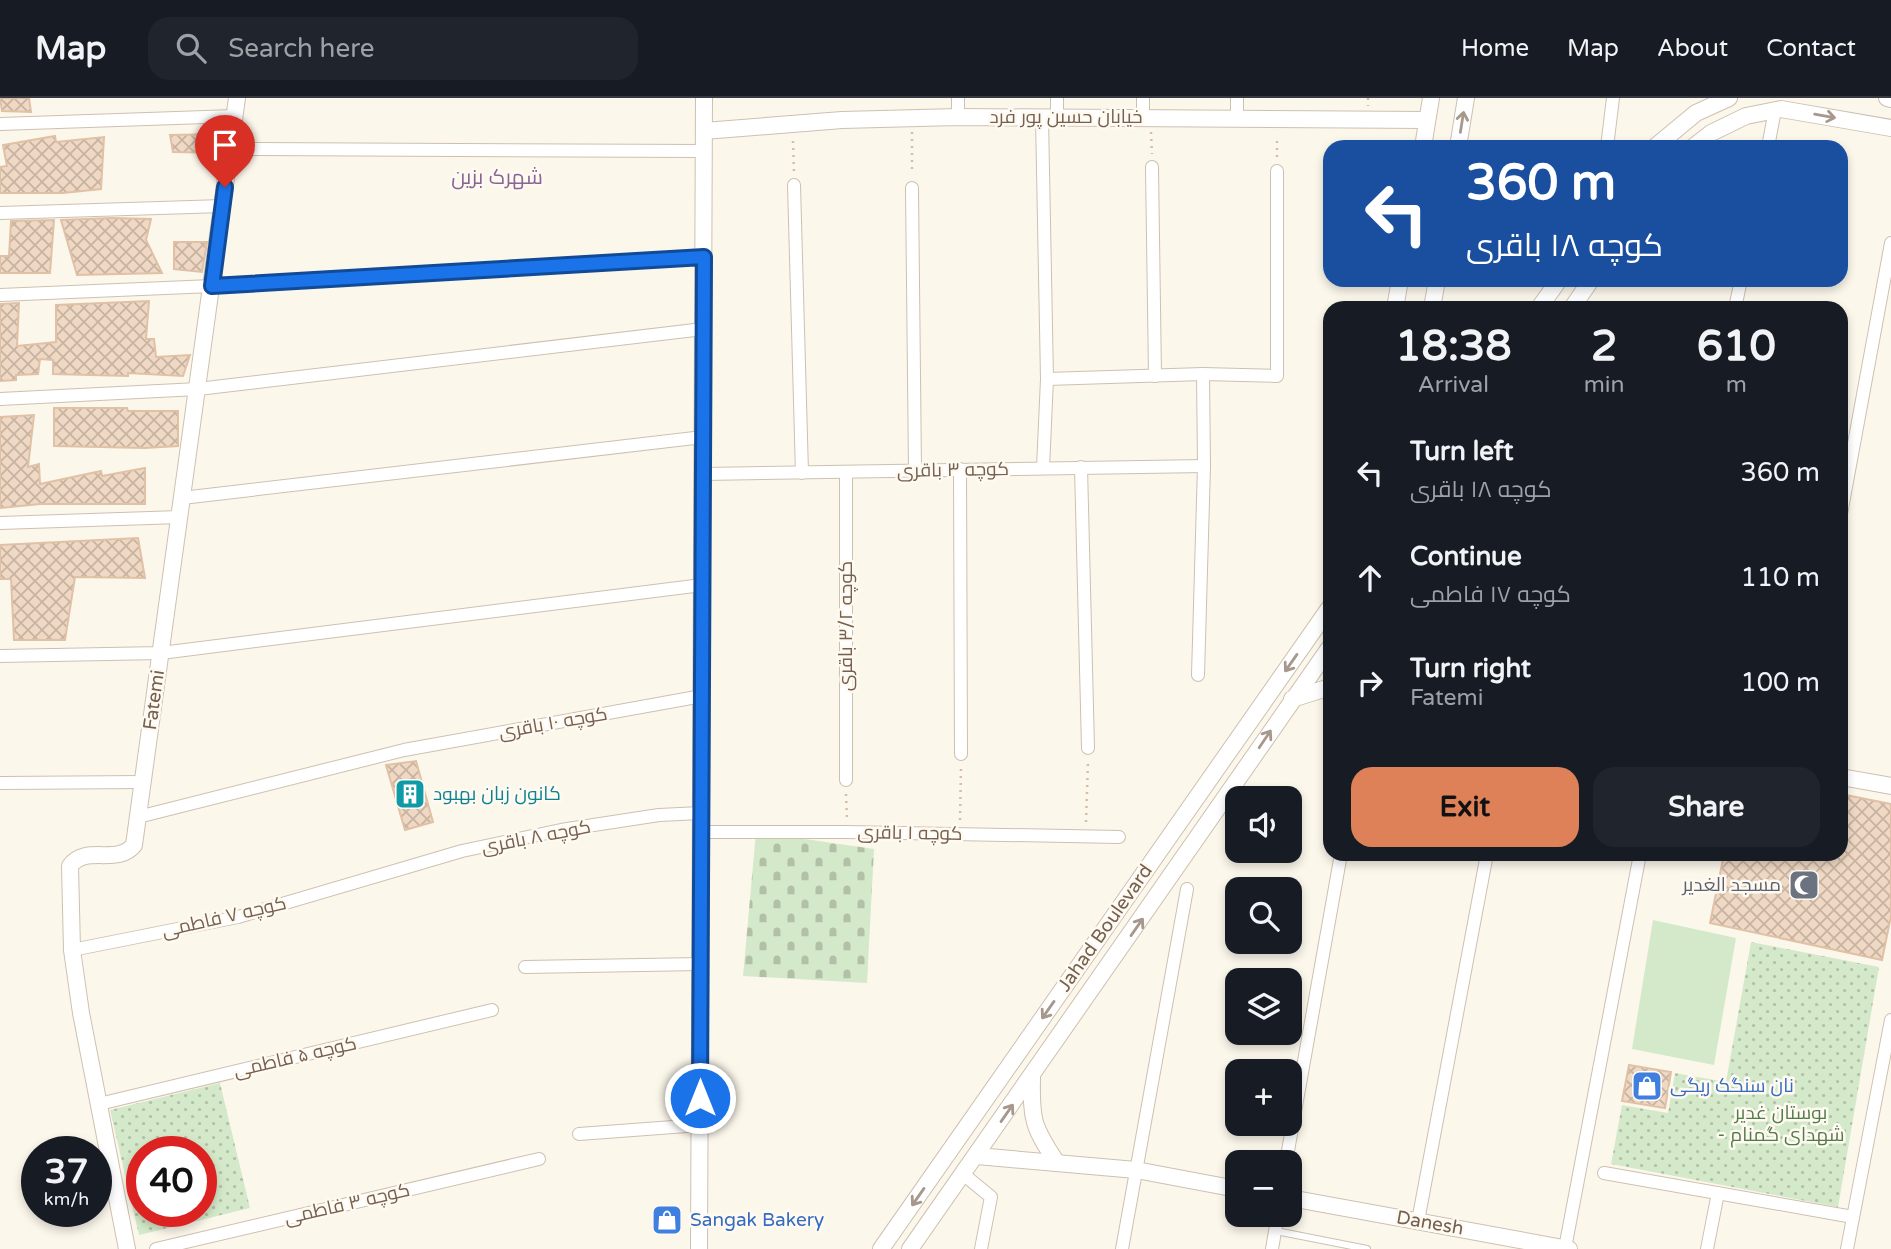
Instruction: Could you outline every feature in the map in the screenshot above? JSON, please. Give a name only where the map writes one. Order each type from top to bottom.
[{"type":"street","name":"Fatemi","points":[[127,1249],[81,1013],[72,950],[70,866],[83,856],[121,855],[134,845],[237,98]]},
{"type":"street","points":[[699,1249],[704,98]]},
{"type":"street","points":[[958,98],[958,117]]},
{"type":"street","points":[[1043,468],[1047,379],[1050,118],[1058,98]]},
{"type":"street","points":[[1143,98],[1147,117]]},
{"type":"street","points":[[1237,98],[1237,118]]},
{"type":"street","points":[[1424,140],[1431,98]]},
{"type":"street","points":[[1459,140],[1466,98]]},
{"type":"street","points":[[1608,140],[1612,98]]},
{"type":"street","points":[[1663,140],[1711,102],[1729,98]]},
{"type":"street","points":[[1703,140],[1746,117],[1781,109],[1891,128]]},
{"type":"street","points":[[1769,140],[1775,110]]},
{"type":"street","points":[[4,124],[235,116]]},
{"type":"street","name":"خیابان حسین پور فرد","points":[[704,131],[842,120],[958,117],[1427,120]]},
{"type":"street","points":[[231,149],[704,151]]},
{"type":"street","points":[[1152,167],[1155,376]]},
{"type":"street","points":[[1047,379],[1203,374],[1277,376],[1277,171]]},
{"type":"street","points":[[794,185],[802,473]]},
{"type":"street","points":[[912,188],[915,470]]},
{"type":"street","points":[[0,213],[223,205]]},
{"type":"street","points":[[1848,477],[1891,243]]},
{"type":"street","points":[[0,295],[212,286],[704,257]]},
{"type":"street","points":[[0,399],[198,389],[703,329]]},
{"type":"street","points":[[1198,675],[1204,466],[1203,374]]},
{"type":"street","points":[[182,498],[703,437]]},
{"type":"street","name":"کوچه ۳ باقری","points":[[703,474],[1204,466]]},
{"type":"street","points":[[1080,467],[1088,748]]},
{"type":"street","points":[[960,469],[961,754]]},
{"type":"street","name":"کوچه ۳/۲ باقری","points":[[846,472],[846,780]]},
{"type":"street","points":[[0,523],[180,517]]},
{"type":"street","points":[[0,656],[161,653],[702,585]]},
{"type":"street","name":"Jahad Boulevard","points":[[881,1249],[1323,617]]},
{"type":"street","name":"Jahad Boulevard","points":[[911,1249],[1323,657]]},
{"type":"street","points":[[1293,699],[1323,689]]},
{"type":"street","name":"کوچه ۱۰ باقری","points":[[138,817],[404,750],[702,696]]},
{"type":"street","points":[[1848,778],[1891,786]]},
{"type":"street","points":[[0,783],[143,782]]},
{"type":"street","name":"کوچه ۸ باقری","points":[[374,878],[462,852],[561,830],[659,815],[701,813]]},
{"type":"street","name":"کوچه ۱ باقری","points":[[701,832],[1119,837]]},
{"type":"street","points":[[1288,1150],[1340,861]]},
{"type":"street","points":[[1418,1221],[1486,861]]},
{"type":"street","points":[[1562,1248],[1614,1002],[1639,861]]},
{"type":"street","name":"کوچه ۷ فاطمی","points":[[72,950],[238,917],[374,878]]},
{"type":"street","points":[[1122,1249],[1187,889]]},
{"type":"street","points":[[526,967],[701,964]]},
{"type":"street","name":"کوچه ۵ فاطمی","points":[[99,1104],[492,1010]]},
{"type":"street","points":[[1847,1249],[1891,1020]]},
{"type":"street","points":[[1032,1076],[1031,1114],[1040,1138],[1057,1163]]},
{"type":"street","points":[[579,1134],[700,1125]]},
{"type":"street","points":[[977,1156],[1136,1171],[1225,1187]]},
{"type":"street","name":"کوچه ۳ فاطمی","points":[[156,1249],[539,1159]]},
{"type":"street","points":[[1604,1173],[1853,1217]]},
{"type":"street","points":[[963,1174],[991,1197],[981,1249]]},
{"type":"street","points":[[1707,1249],[1718,1193]]},
{"type":"street","name":"Danesh","points":[[1302,1200],[1562,1248]]},
{"type":"street","points":[[1272,1249],[1276,1227]]},
{"type":"lane","points":[[1276,1231],[1367,1249]]},
{"type":"path","points":[[1147,117],[1152,167]]},
{"type":"path","points":[[912,119],[912,188]]},
{"type":"path","points":[[1277,171],[1278,120]]},
{"type":"path","points":[[792,124],[794,185]]},
{"type":"path","points":[[1086,835],[1088,748]]},
{"type":"path","points":[[960,834],[961,754]]},
{"type":"path","points":[[846,780],[847,832]]},
{"type":"green space","points":[[756,832],[874,849],[867,983],[743,976]]},
{"type":"green space","points":[[1653,920],[1736,938],[1714,1065],[1632,1049]]},
{"type":"green space","name":"بوستان غدیر - شهدای گمنام","points":[[1751,942],[1879,967],[1838,1207],[1611,1164],[1622,1105],[1668,1113],[1675,1073],[1726,1082]]},
{"type":"green space","points":[[220,1083],[250,1208],[217,1216],[217,1136],[126,1136],[126,1179],[110,1110]]},
{"type":"green space","points":[[137,1227],[172,1227],[139,1235]]},
{"type":"building","points":[[0,98],[29,98],[31,112],[2,111]]},
{"type":"building","points":[[221,134],[219,153],[173,152],[170,135]]},
{"type":"building","points":[[55,136],[56,142],[104,137],[101,189],[63,193],[0,193],[0,167],[7,166],[3,145]]},
{"type":"building","points":[[151,219],[146,240],[162,273],[77,275],[61,220]]},
{"type":"building","points":[[54,220],[50,273],[0,273],[0,256],[9,256],[11,221]]},
{"type":"building","points":[[174,242],[207,242],[202,272],[174,269]]},
{"type":"building","points":[[149,301],[146,339],[154,339],[156,357],[190,355],[183,376],[128,373],[128,376],[53,374],[53,360],[40,359],[38,374],[16,375],[16,380],[0,381],[0,304],[19,303],[17,346],[56,342],[56,305]]},
{"type":"building","points":[[54,408],[178,411],[178,446],[54,446]]},
{"type":"building","points":[[34,415],[28,467],[39,464],[40,484],[101,471],[102,476],[145,468],[145,504],[40,504],[0,508],[0,417]]},
{"type":"building","points":[[138,538],[145,578],[75,577],[65,640],[14,640],[11,579],[0,579],[0,545]]},
{"type":"building","name":"کانون زبان بهبود","points":[[416,761],[433,822],[405,830],[386,765]]},
{"type":"building","name":"مسجد الغدیر","points":[[1848,795],[1891,804],[1891,916],[1882,960],[1710,923],[1723,861],[1848,861]]},
{"type":"building","name":"نان سنگک ریگی","points":[[1629,1065],[1671,1072],[1665,1108],[1622,1101]]},
{"type":"place","name":"کانون زبان بهبود","points":[[410,794]]},
{"type":"place","name":"مسجد الغدیر","points":[[1804,885]]},
{"type":"place","name":"نان سنگک ریگی","points":[[1647,1086]]},
{"type":"place","name":"Sangak Bakery","points":[[667,1220]]},
{"type":"district","name":"شهرک بزین","points":[[497,177]]},
{"type":"route","points":[[225,187],[212,286],[704,257],[700,1098]]}]
